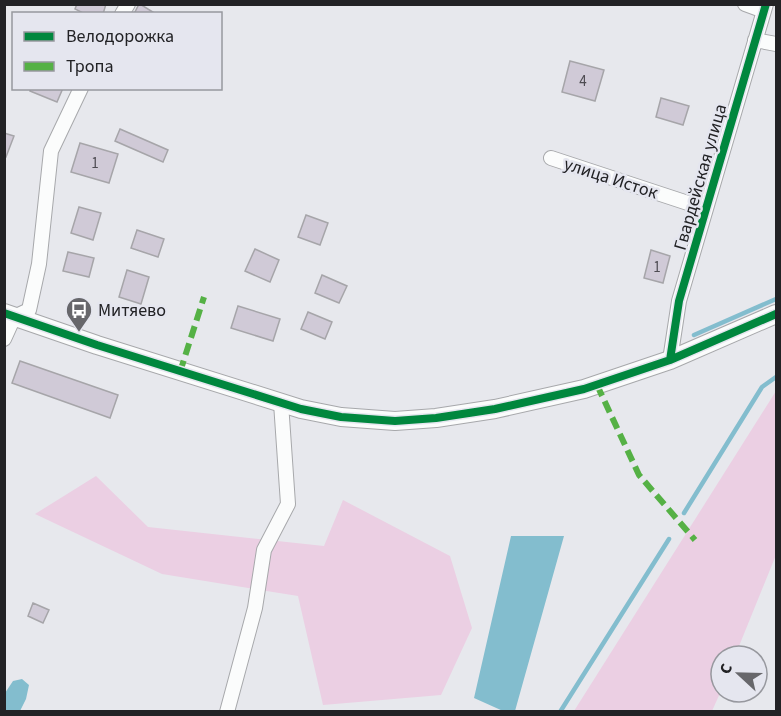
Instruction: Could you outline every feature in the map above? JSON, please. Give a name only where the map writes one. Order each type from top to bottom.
[{"type":"street","points":[[745,4],[765,8]]},
{"type":"street","name":"Гвардейская улица","points":[[670,360],[679,301],[765,8]]},
{"type":"street","points":[[755,40],[777,44]]},
{"type":"street","points":[[9,315],[29,309],[39,264],[51,151],[80,90]]},
{"type":"street","name":"улица Исток","points":[[551,158],[706,209]]},
{"type":"street","points":[[9,315],[281,403],[348,418],[389,421],[423,420],[495,409],[606,382],[670,360],[777,314]]},
{"type":"street","points":[[4,339],[9,315]]},
{"type":"street","points":[[227,711],[255,608],[264,550],[288,504],[281,403]]},
{"type":"shaded area","points":[[776,391],[776,555],[740,644],[709,644],[709,704],[715,704],[712,711],[574,711]]},
{"type":"shaded area","points":[[96,476],[148,527],[324,546],[343,500],[450,556],[472,628],[441,695],[323,705],[298,596],[162,574],[35,514]]},
{"type":"water","points":[[511,536],[564,536],[515,711],[503,711],[474,698]]},
{"type":"water","points":[[22,679],[29,685],[20,711],[5,711],[5,693],[13,681]]},
{"type":"building","points":[[77,4],[106,4],[104,12],[81,12],[75,9]]},
{"type":"building","points":[[140,4],[153,12],[135,12]]},
{"type":"building","points":[[570,61],[604,70],[595,101],[562,92]]},
{"type":"building","points":[[30,90],[62,90],[57,102]]},
{"type":"building","points":[[661,98],[689,106],[683,125],[656,117]]},
{"type":"building","points":[[120,129],[168,150],[163,162],[115,141]]},
{"type":"building","points":[[4,133],[14,136],[6,157],[4,156]]},
{"type":"building","points":[[80,143],[118,154],[109,183],[71,172]]},
{"type":"building","points":[[79,207],[101,213],[93,240],[71,233]]},
{"type":"building","points":[[306,215],[328,223],[320,245],[298,237]]},
{"type":"building","points":[[137,230],[164,239],[158,257],[131,248]]},
{"type":"building","points":[[255,249],[279,260],[270,282],[245,271]]},
{"type":"building","points":[[651,250],[670,256],[663,283],[644,278]]},
{"type":"building","points":[[68,252],[94,258],[89,277],[63,271]]},
{"type":"building","points":[[127,270],[149,277],[141,304],[119,297]]},
{"type":"building","points":[[322,275],[347,286],[339,303],[315,293]]},
{"type":"building","points":[[238,306],[280,319],[273,341],[231,328]]},
{"type":"building","points":[[308,312],[332,322],[325,339],[301,329]]},
{"type":"building","points":[[20,361],[118,395],[110,418],[12,383]]},
{"type":"building","points":[[33,603],[49,610],[43,623],[28,616]]},
{"type":"waterway","points":[[694,335],[776,299]]},
{"type":"waterway","points":[[684,513],[762,387],[776,377]]},
{"type":"waterway","points":[[560,712],[669,539]]},
{"type":"marked path","points":[[180,372],[204,297]]},
{"type":"marked path","points":[[597,385],[639,475],[695,540]]},
{"type":"cycle path","points":[[670,360],[679,301],[766,4]]},
{"type":"cycle path","points":[[4,313],[97,345],[301,409],[341,417],[395,421],[436,418],[495,409],[584,389],[670,360],[776,314]]},
{"type":"place","name":"Митяево","points":[[79,333]]}]
